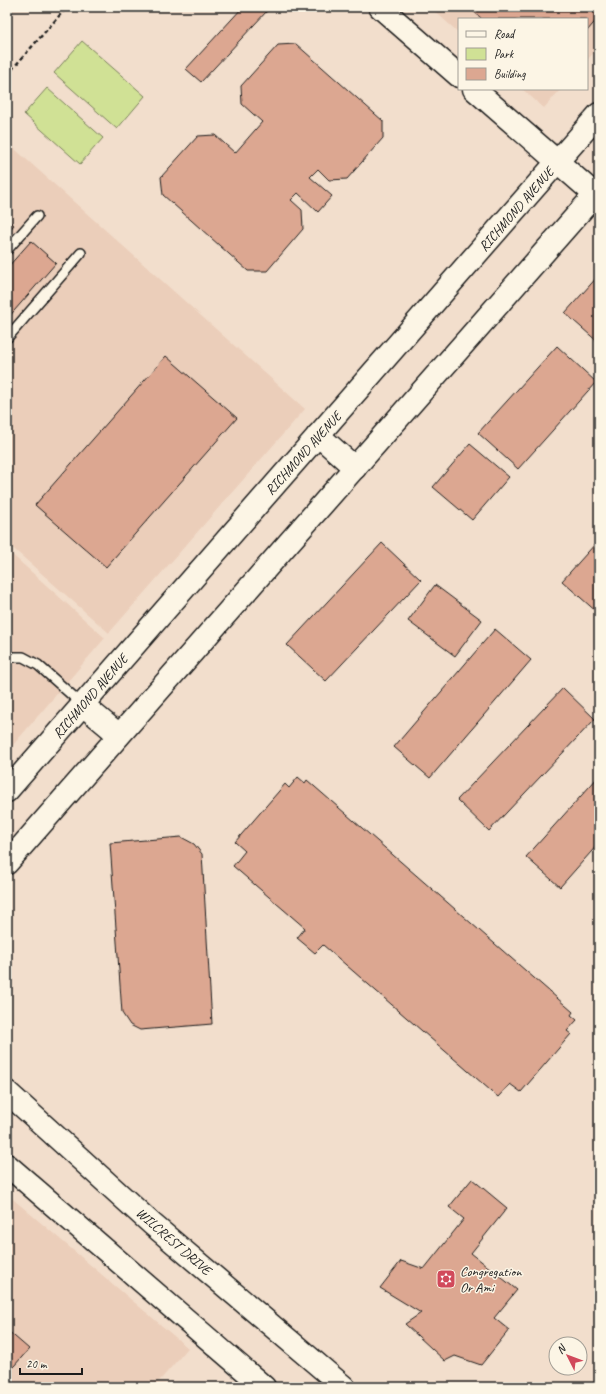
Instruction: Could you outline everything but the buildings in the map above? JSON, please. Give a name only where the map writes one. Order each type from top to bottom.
[{"type":"main road","points":[[380,7],[458,75]]},
{"type":"main road","points":[[7,863],[598,194],[557,161],[475,90]]},
{"type":"main road","name":"RICHMOND AVENUE","points":[[7,791],[599,114]]},
{"type":"main road","points":[[318,435],[356,468]]},
{"type":"main road","points":[[83,705],[119,735]]},
{"type":"main road","name":"WILCREST DRIVE","points":[[7,1092],[152,1224],[344,1387]]},
{"type":"main road","points":[[7,1165],[264,1387]]},
{"type":"lane","points":[[7,250],[37,216]]},
{"type":"lane","points":[[7,338],[81,253]]},
{"type":"lane","points":[[7,657],[23,657],[38,665],[83,705]]},
{"type":"path","points":[[7,75],[67,7]]},
{"type":"shaded area","points":[[430,7],[599,7],[599,47],[588,59],[588,18],[458,18],[458,32]]},
{"type":"shaded area","points":[[523,90],[560,90],[544,108]]},
{"type":"shaded area","points":[[7,142],[305,409],[109,633],[7,543]]},
{"type":"shaded area","points":[[7,550],[105,638],[7,752]]},
{"type":"shaded area","points":[[7,1194],[188,1348],[154,1387],[7,1387]]},
{"type":"green space","points":[[82,41],[145,96],[117,129],[54,73]]},
{"type":"green space","points":[[47,88],[103,138],[80,164],[24,114]]},
{"type":"place","name":"Congregation Or Ami","points":[[446,1279]]}]
